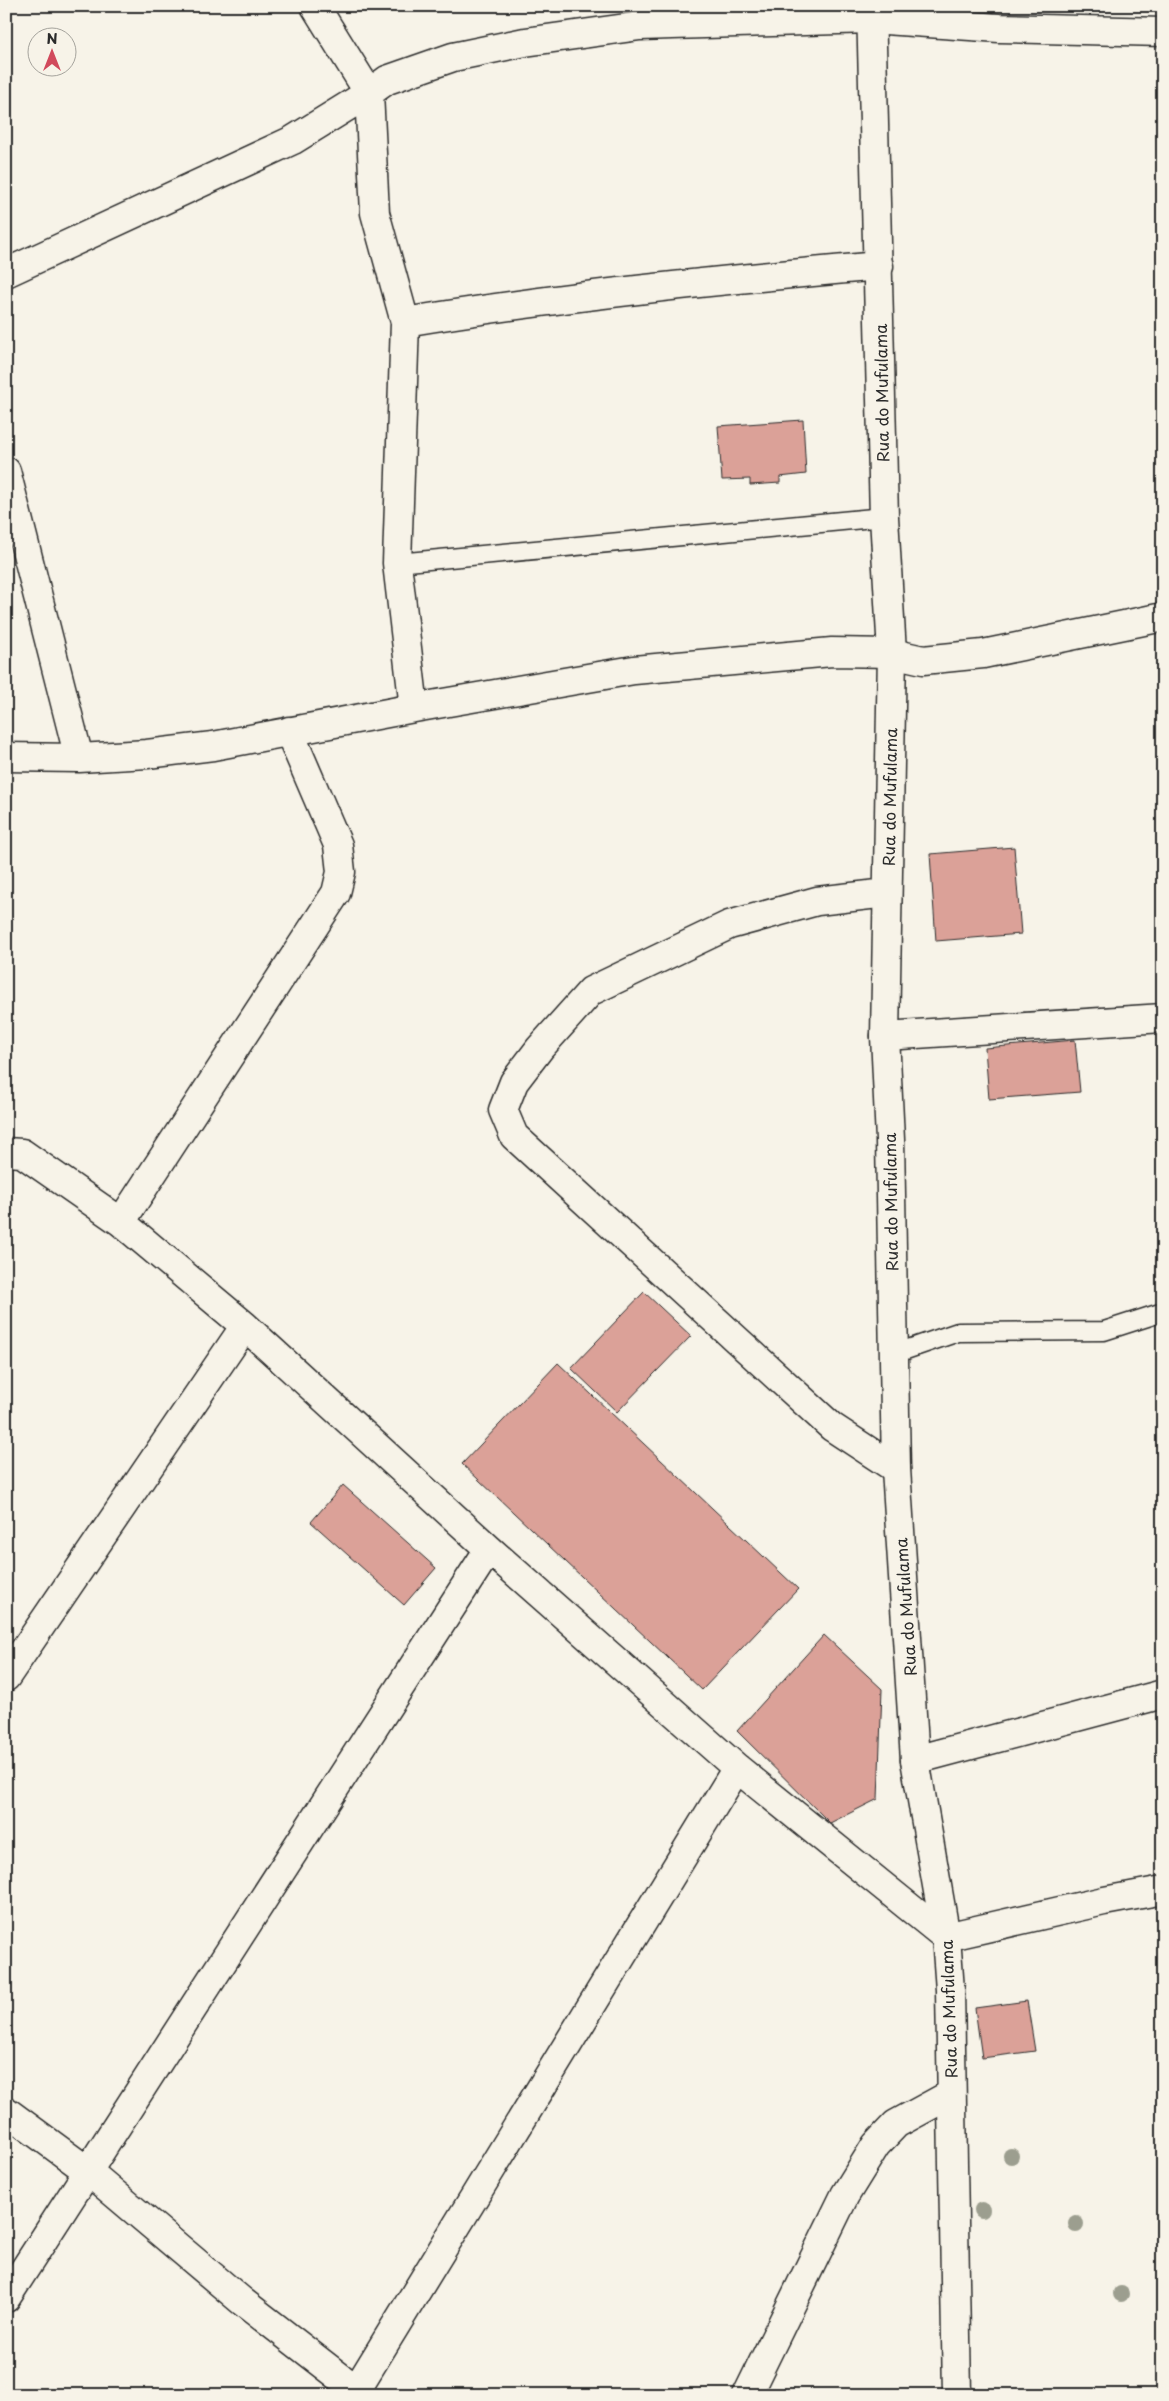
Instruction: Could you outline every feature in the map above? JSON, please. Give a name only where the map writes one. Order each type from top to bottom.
[{"type":"street","points":[[315,6],[369,94],[375,213],[405,322],[397,563],[414,708]]},
{"type":"street","points":[[6,273],[293,140],[369,94],[387,80],[453,57],[525,42],[640,26],[871,12],[999,28],[1163,32]]},
{"type":"street","name":"Rua do Mufulama","points":[[871,12],[884,517],[892,653],[885,1036],[896,1469],[915,1760],[946,1937],[950,1990],[957,2395]]},
{"type":"street","points":[[405,322],[588,295],[719,280],[879,266]]},
{"type":"street","points":[[6,471],[78,758]]},
{"type":"street","points":[[6,757],[78,758],[147,754],[204,747],[634,670],[832,652],[892,653],[922,660],[983,654],[1163,617]]},
{"type":"street","points":[[120,1222],[336,893],[341,872],[338,845],[289,731]]},
{"type":"street","points":[[887,893],[817,900],[730,925],[591,991],[540,1048],[514,1082],[503,1110],[514,1136],[832,1427],[896,1469]]},
{"type":"street","points":[[885,1036],[1163,1018]]},
{"type":"street","points":[[6,1152],[22,1153],[120,1222],[245,1326],[488,1549],[737,1768],[946,1937],[1104,1900],[1163,1890]]},
{"type":"street","points":[[6,1677],[245,1326]]},
{"type":"street","points":[[6,2298],[89,2172],[488,1549]]},
{"type":"street","points":[[915,1760],[1163,1694]]},
{"type":"street","points":[[6,2111],[89,2172],[243,2302],[358,2393],[737,1768]]},
{"type":"street","points":[[747,2395],[845,2195],[876,2145],[896,2124],[951,2094]]},
{"type":"lane","points":[[397,563],[884,517]]},
{"type":"lane","points":[[894,1354],[958,1332],[1104,1331],[1163,1312]]},
{"type":"building","points":[[803,420],[806,474],[780,477],[780,483],[750,485],[750,479],[722,480],[718,426]]},
{"type":"building","points":[[1014,847],[1021,934],[936,941],[930,854]]},
{"type":"building","points":[[1075,1040],[1080,1092],[989,1099],[985,1048]]},
{"type":"building","points":[[644,1292],[691,1336],[617,1412],[571,1368]]},
{"type":"building","points":[[558,1363],[798,1589],[702,1690],[462,1464]]},
{"type":"building","points":[[343,1485],[436,1568],[404,1605],[311,1522]]},
{"type":"building","points":[[824,1635],[882,1689],[878,1799],[830,1823],[737,1731]]},
{"type":"building","points":[[1027,2001],[1035,2051],[982,2058],[975,2008]]}]
